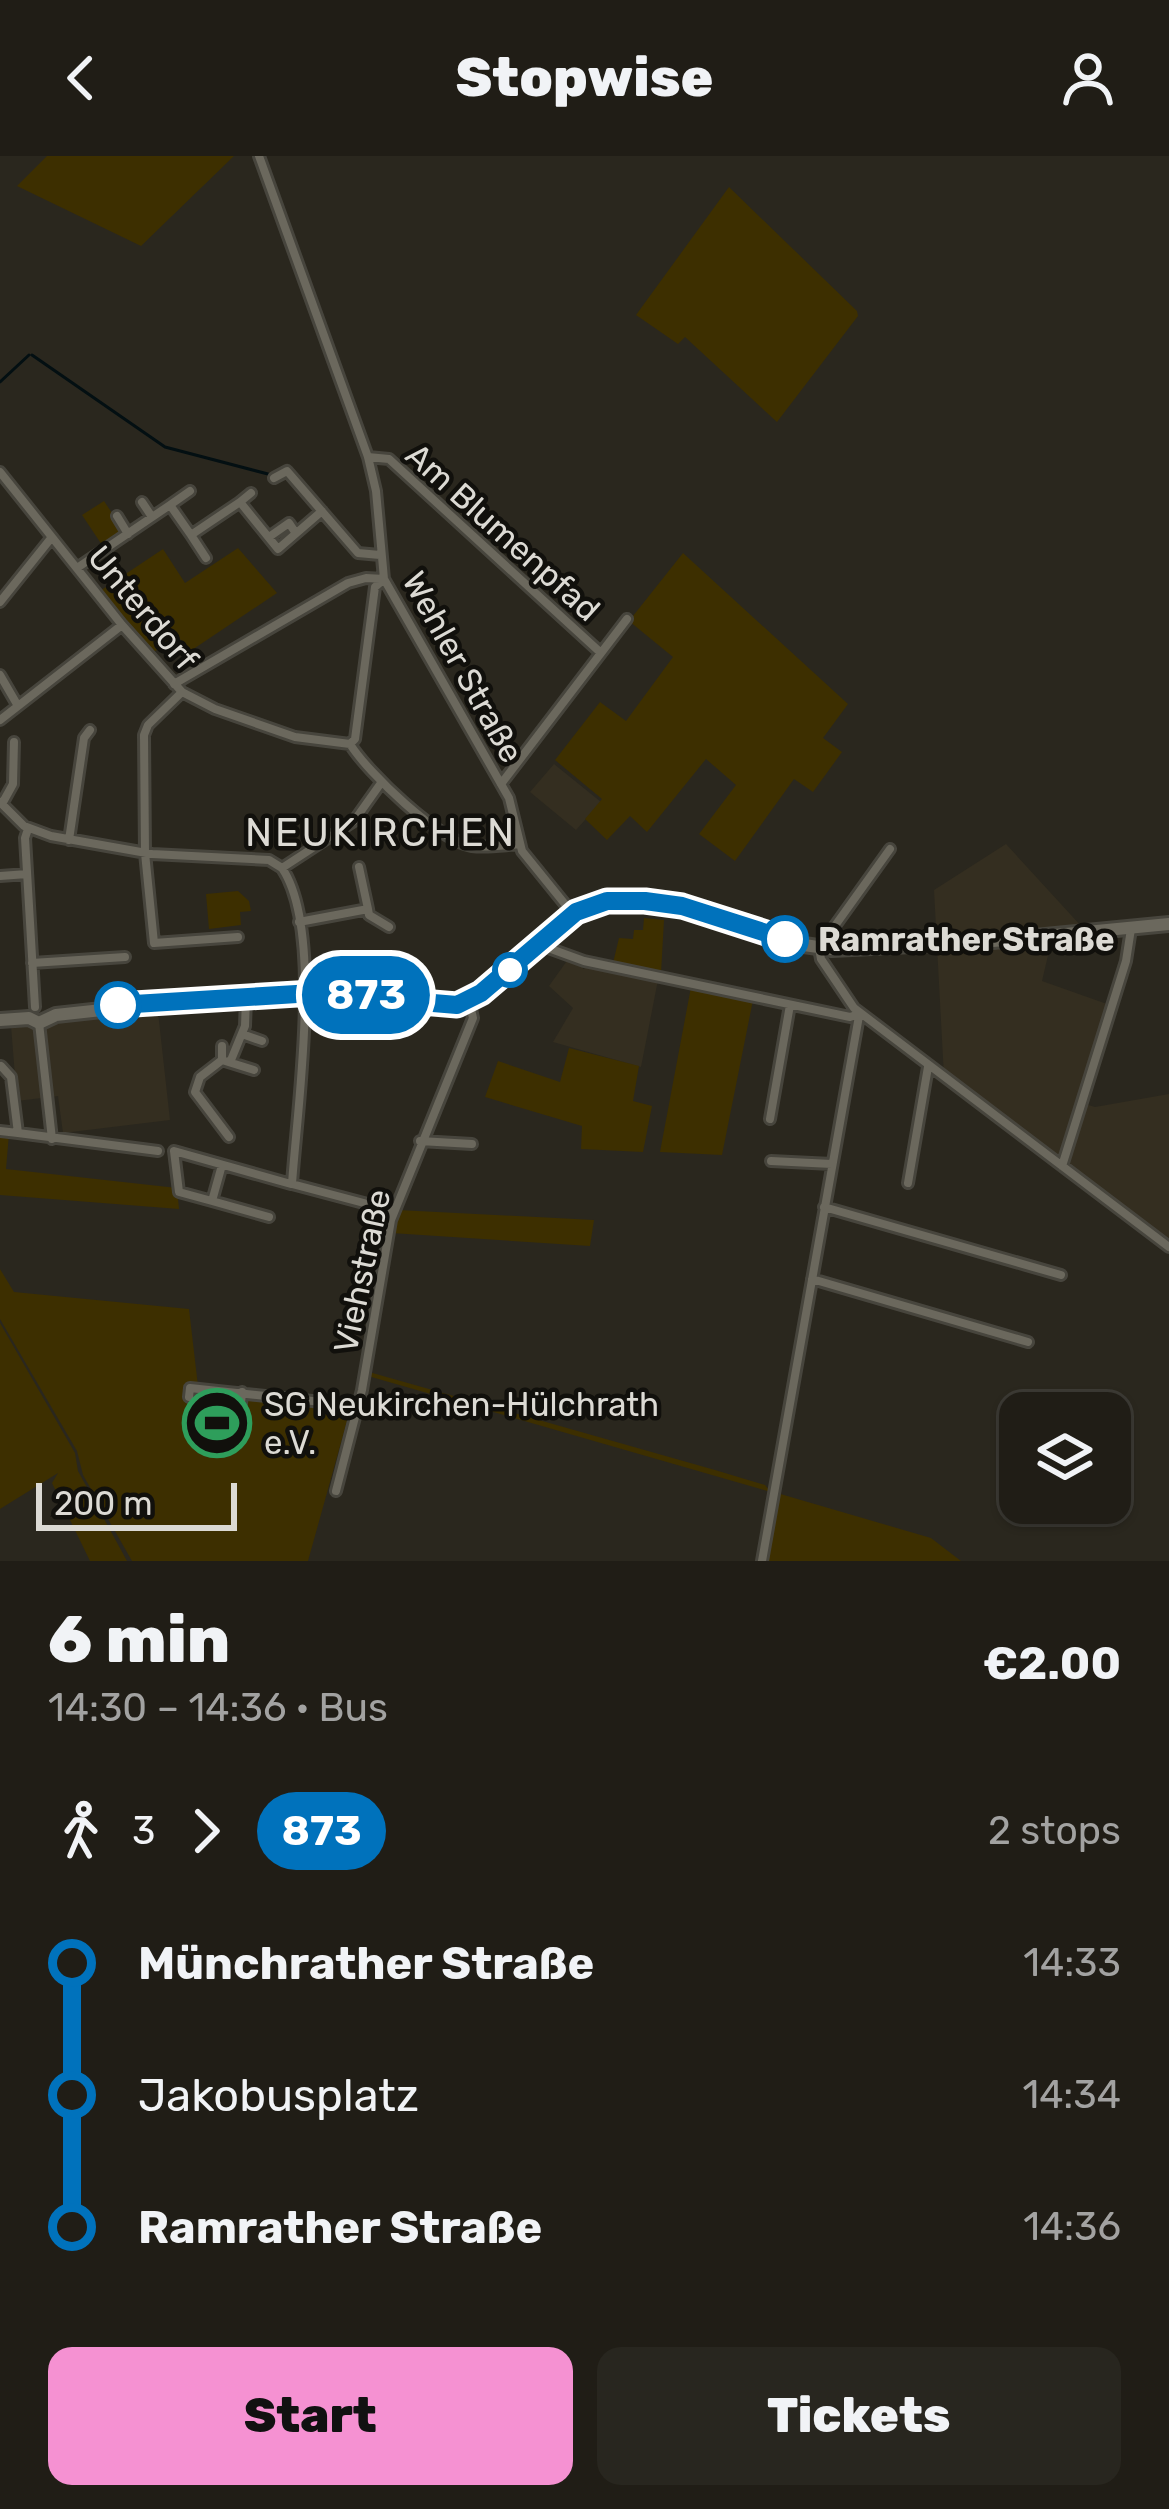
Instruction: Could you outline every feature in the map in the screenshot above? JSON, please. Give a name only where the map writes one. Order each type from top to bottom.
[{"type":"street","name":"Wehler Straße","points":[[259,156],[368,457],[384,579],[501,784],[520,844]]},
{"type":"street","name":"Am Blumenpfad","points":[[368,457],[388,459],[601,653]]},
{"type":"street","points":[[274,478],[287,471],[360,554],[380,555]]},
{"type":"street","name":"Unterdorf","points":[[0,472],[178,688],[215,709],[296,737],[350,744]]},
{"type":"street","points":[[77,568],[190,491]]},
{"type":"street","points":[[190,535],[251,493]]},
{"type":"street","points":[[142,502],[152,517]]},
{"type":"street","points":[[240,502],[278,550],[298,536],[289,523],[269,537]]},
{"type":"street","points":[[170,505],[206,558]]},
{"type":"street","points":[[295,532],[322,511]]},
{"type":"street","points":[[116,516],[128,534]]},
{"type":"street","points":[[0,602],[52,538]]},
{"type":"street","points":[[238,937],[154,943],[145,853],[144,732],[178,688],[351,581],[384,579]]},
{"type":"street","points":[[384,579],[375,586],[367,668],[355,739],[350,744],[381,783],[463,843],[520,844],[573,914]]},
{"type":"street","points":[[501,784],[627,619]]},
{"type":"street","points":[[0,720],[122,625]]},
{"type":"street","points":[[0,675],[18,706]]},
{"type":"street","points":[[69,840],[84,738],[90,730]]},
{"type":"street","points":[[14,742],[13,784],[1,803],[28,829],[145,853],[267,860],[282,868],[295,891],[305,993],[292,1184]]},
{"type":"street","points":[[282,868],[354,821],[381,783]]},
{"type":"street","points":[[28,829],[32,963],[52,1139]]},
{"type":"street","points":[[890,849],[819,948],[821,959],[859,1014],[1169,1247]]},
{"type":"street","points":[[359,867],[369,915],[389,927]]},
{"type":"street","points":[[0,875],[27,874]]},
{"type":"street","points":[[0,1017],[305,993],[371,995],[442,1006],[469,1000],[573,914],[607,901],[657,902],[712,914],[819,948],[951,944],[1169,924]]},
{"type":"street","points":[[299,922],[368,909]]},
{"type":"street","points":[[1062,1166],[1128,954],[1131,928]]},
{"type":"street","points":[[541,945],[584,961],[850,1017],[859,1014]]},
{"type":"street","points":[[32,963],[125,957]]},
{"type":"street","points":[[229,1137],[195,1092],[200,1077],[226,1060],[242,1034],[246,997]]},
{"type":"street","name":"Viehstraße","points":[[336,1491],[359,1406],[394,1211],[473,1018],[469,1000]]},
{"type":"street","points":[[770,1119],[790,1005]]},
{"type":"street","points":[[762,1561],[859,1014]]},
{"type":"street","points":[[242,1034],[262,1041]]},
{"type":"street","points":[[222,1046],[226,1060]]},
{"type":"street","points":[[226,1060],[254,1070]]},
{"type":"street","points":[[2,1066],[10,1077],[18,1133]]},
{"type":"street","points":[[908,1183],[928,1067]]},
{"type":"street","points":[[0,1131],[158,1151]]},
{"type":"street","points":[[420,1141],[472,1144]]},
{"type":"street","points":[[269,1217],[179,1192],[174,1151],[394,1211]]},
{"type":"street","points":[[771,1161],[832,1164]]},
{"type":"street","points":[[212,1201],[222,1166]]},
{"type":"street","points":[[824,1208],[1061,1275]]},
{"type":"street","points":[[812,1279],[1028,1342]]},
{"type":"street","points":[[189,1397],[190,1388],[359,1406]]},
{"type":"street","points":[[238,1427],[242,1392]]},
{"type":"shaded area","points":[[47,156],[234,156],[141,246],[17,186]]},
{"type":"shaded area","points":[[729,187],[857,311],[858,316],[777,422],[685,337],[678,344],[636,315]]},
{"type":"shaded area","points":[[104,501],[124,531],[102,545],[82,515]]},
{"type":"shaded area","points":[[238,548],[277,593],[189,652],[178,636],[151,654],[100,591],[163,549],[185,583]]},
{"type":"shaded area","points":[[683,553],[848,704],[823,738],[842,752],[813,792],[794,779],[735,861],[699,834],[736,785],[706,759],[647,832],[630,816],[607,840],[585,819],[602,799],[555,760],[600,702],[626,721],[673,657],[629,621]]},
{"type":"shaded area","points":[[554,764],[601,802],[576,830],[530,792]]},
{"type":"shaded area","points":[[1006,844],[1082,927],[1054,930],[1042,981],[1107,1004],[1059,1161],[944,1077],[934,890]]},
{"type":"shaded area","points":[[238,891],[249,901],[251,911],[240,912],[241,925],[209,929],[206,894]]},
{"type":"shaded area","points":[[644,918],[664,920],[661,973],[613,963],[619,938],[633,939],[634,930],[643,930]]},
{"type":"shaded area","points":[[569,958],[584,969],[588,965],[658,980],[641,1067],[553,1042],[573,1008],[549,986]]},
{"type":"shaded area","points":[[691,987],[753,1000],[722,1155],[660,1152]]},
{"type":"shaded area","points":[[158,1012],[170,1120],[63,1133],[58,1096],[17,1101],[11,1026]]},
{"type":"shaded area","points":[[569,1048],[639,1066],[633,1101],[652,1106],[643,1152],[581,1149],[582,1126],[485,1097],[498,1061],[560,1082]]},
{"type":"shaded area","points":[[1169,1094],[1169,1245],[1066,1167],[1085,1104],[1095,1107]]},
{"type":"shaded area","points":[[0,1133],[9,1134],[6,1169],[177,1188],[179,1209],[0,1195]]},
{"type":"shaded area","points":[[398,1210],[594,1220],[590,1246],[391,1233]]},
{"type":"shaded area","name":"SG Neukirchen-Hülchrath e.V.","points":[[0,1269],[14,1292],[189,1309],[198,1386],[352,1403],[308,1561],[132,1561],[83,1475],[77,1451],[0,1319]]},
{"type":"shaded area","points":[[0,1323],[75,1453],[78,1471],[127,1561],[90,1561],[52,1483],[58,1473],[0,1509]]},
{"type":"shaded area","points":[[369,1372],[715,1470],[765,1485],[771,1492],[368,1376]]},
{"type":"shaded area","points":[[777,1493],[931,1538],[961,1561],[765,1561]]},
{"type":"waterway","points":[[0,382],[29,355]]},
{"type":"waterway","points":[[32,355],[165,447],[268,474]]},
{"type":"bus line","name":"873","points":[[118,1005],[313,993],[457,1005],[481,993],[576,912],[607,901],[682,906],[785,939]]},
{"type":"place","name":"Ramrather Straße","points":[[785,939]]},
{"type":"place","name":"SG Neukirchen-Hülchrath e.V.","points":[[217,1423]]},
{"type":"district","name":"NEUKIRCHEN","points":[[381,833]]}]
